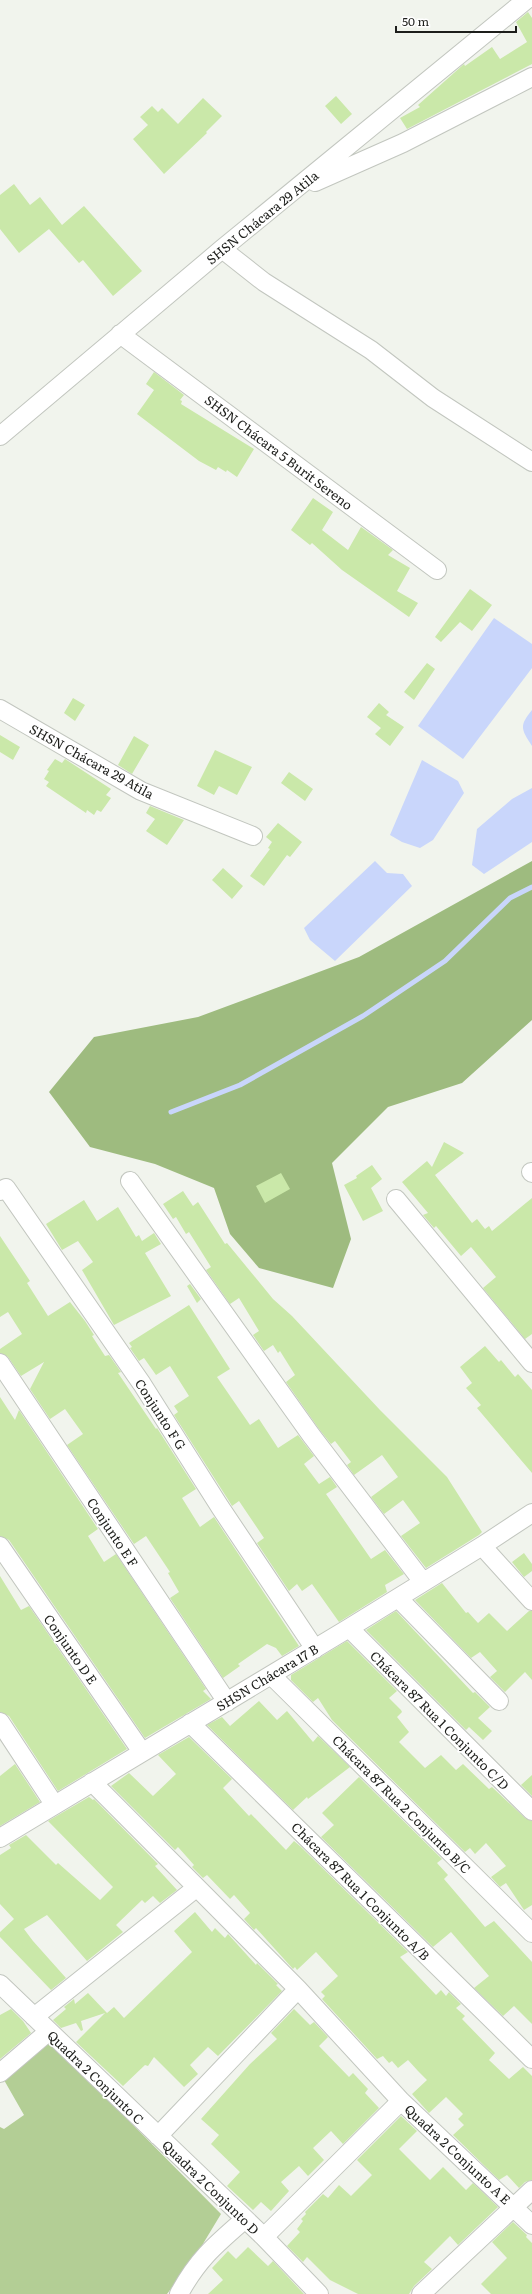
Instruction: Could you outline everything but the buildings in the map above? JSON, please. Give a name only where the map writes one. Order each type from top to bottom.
[{"type":"street","name":"SHSN Chácara 29 Atila","points":[[0,436],[222,249],[526,0]]},
{"type":"street","points":[[294,191],[403,143],[532,77]]},
{"type":"street","points":[[222,249],[264,282],[371,350],[433,398],[532,462]]},
{"type":"street","name":"SHSN Chácara 5 Burit Sereno","points":[[120,334],[437,570]]},
{"type":"street","name":"SHSN Chácara 29 Atila","points":[[0,709],[141,791],[253,836]]},
{"type":"street","points":[[130,1181],[311,1435],[422,1582]]},
{"type":"street","name":"Conjunto F G","points":[[0,1191],[6,1188],[137,1378],[220,1507],[315,1649]]},
{"type":"street","points":[[396,1199],[532,1363]]},
{"type":"street","name":"Conjunto E F","points":[[0,1363],[227,1702]]},
{"type":"street","name":"SHSN Chácara 17 B","points":[[0,1838],[54,1804],[315,1649],[482,1546],[532,1513]]},
{"type":"street","name":"Conjunto D E","points":[[0,1546],[142,1752]]},
{"type":"street","points":[[482,1546],[532,1601]]},
{"type":"street","points":[[398,1598],[500,1701]]},
{"type":"street","name":"Chácara 87 Rua 1 Conjunto C/D","points":[[349,1628],[532,1811]]},
{"type":"street","name":"Chácara 87 Rua 2 Conjunto B/C","points":[[271,1675],[532,1933]]},
{"type":"street","points":[[0,1722],[54,1804]]},
{"type":"street","name":"Chácara 87 Rua 1 Conjunto A/B","points":[[190,1723],[532,2059]]},
{"type":"street","name":"Quadra 2 Conjunto A E","points":[[92,1782],[298,1989],[401,2101],[515,2207],[532,2225]]},
{"type":"street","points":[[34,2017],[196,1888]]},
{"type":"street","name":"Quadra 2 Conjunto C","points":[[0,1984],[48,2032],[158,2136]]},
{"type":"street","points":[[158,2136],[298,1989]]},
{"type":"street","points":[[0,2073],[48,2032]]},
{"type":"street","points":[[264,2237],[401,2101]]},
{"type":"street","name":"Quadra 2 Conjunto D","points":[[158,2136],[264,2237],[319,2294]]},
{"type":"street","points":[[421,2294],[532,2190]]},
{"type":"street","points":[[179,2294],[191,2273],[207,2252],[245,2219]]},
{"type":"green space","points":[[532,861],[532,1020],[462,1083],[388,1107],[332,1163],[351,1239],[333,1288],[259,1268],[230,1234],[214,1188],[155,1164],[90,1147],[49,1092],[94,1037],[198,1017],[359,957]]},
{"type":"green space","points":[[51,2042],[221,2214],[198,2252],[167,2294],[0,2294],[0,2127],[4,2129],[24,2115],[4,2080]]},
{"type":"water","points":[[494,618],[532,644],[532,668],[463,759],[418,726]]},
{"type":"water","points":[[532,710],[532,746],[524,731],[523,724]]},
{"type":"water","points":[[422,760],[458,781],[464,793],[433,840],[420,848],[402,842],[390,835]]},
{"type":"water","points":[[532,788],[532,842],[484,874],[472,865],[477,829],[512,799]]},
{"type":"water","points":[[375,861],[387,873],[403,874],[412,886],[335,961],[310,940],[304,928]]},
{"type":"waterway","points":[[171,1112],[240,1085],[363,1016],[445,961],[510,898],[532,887]]}]
